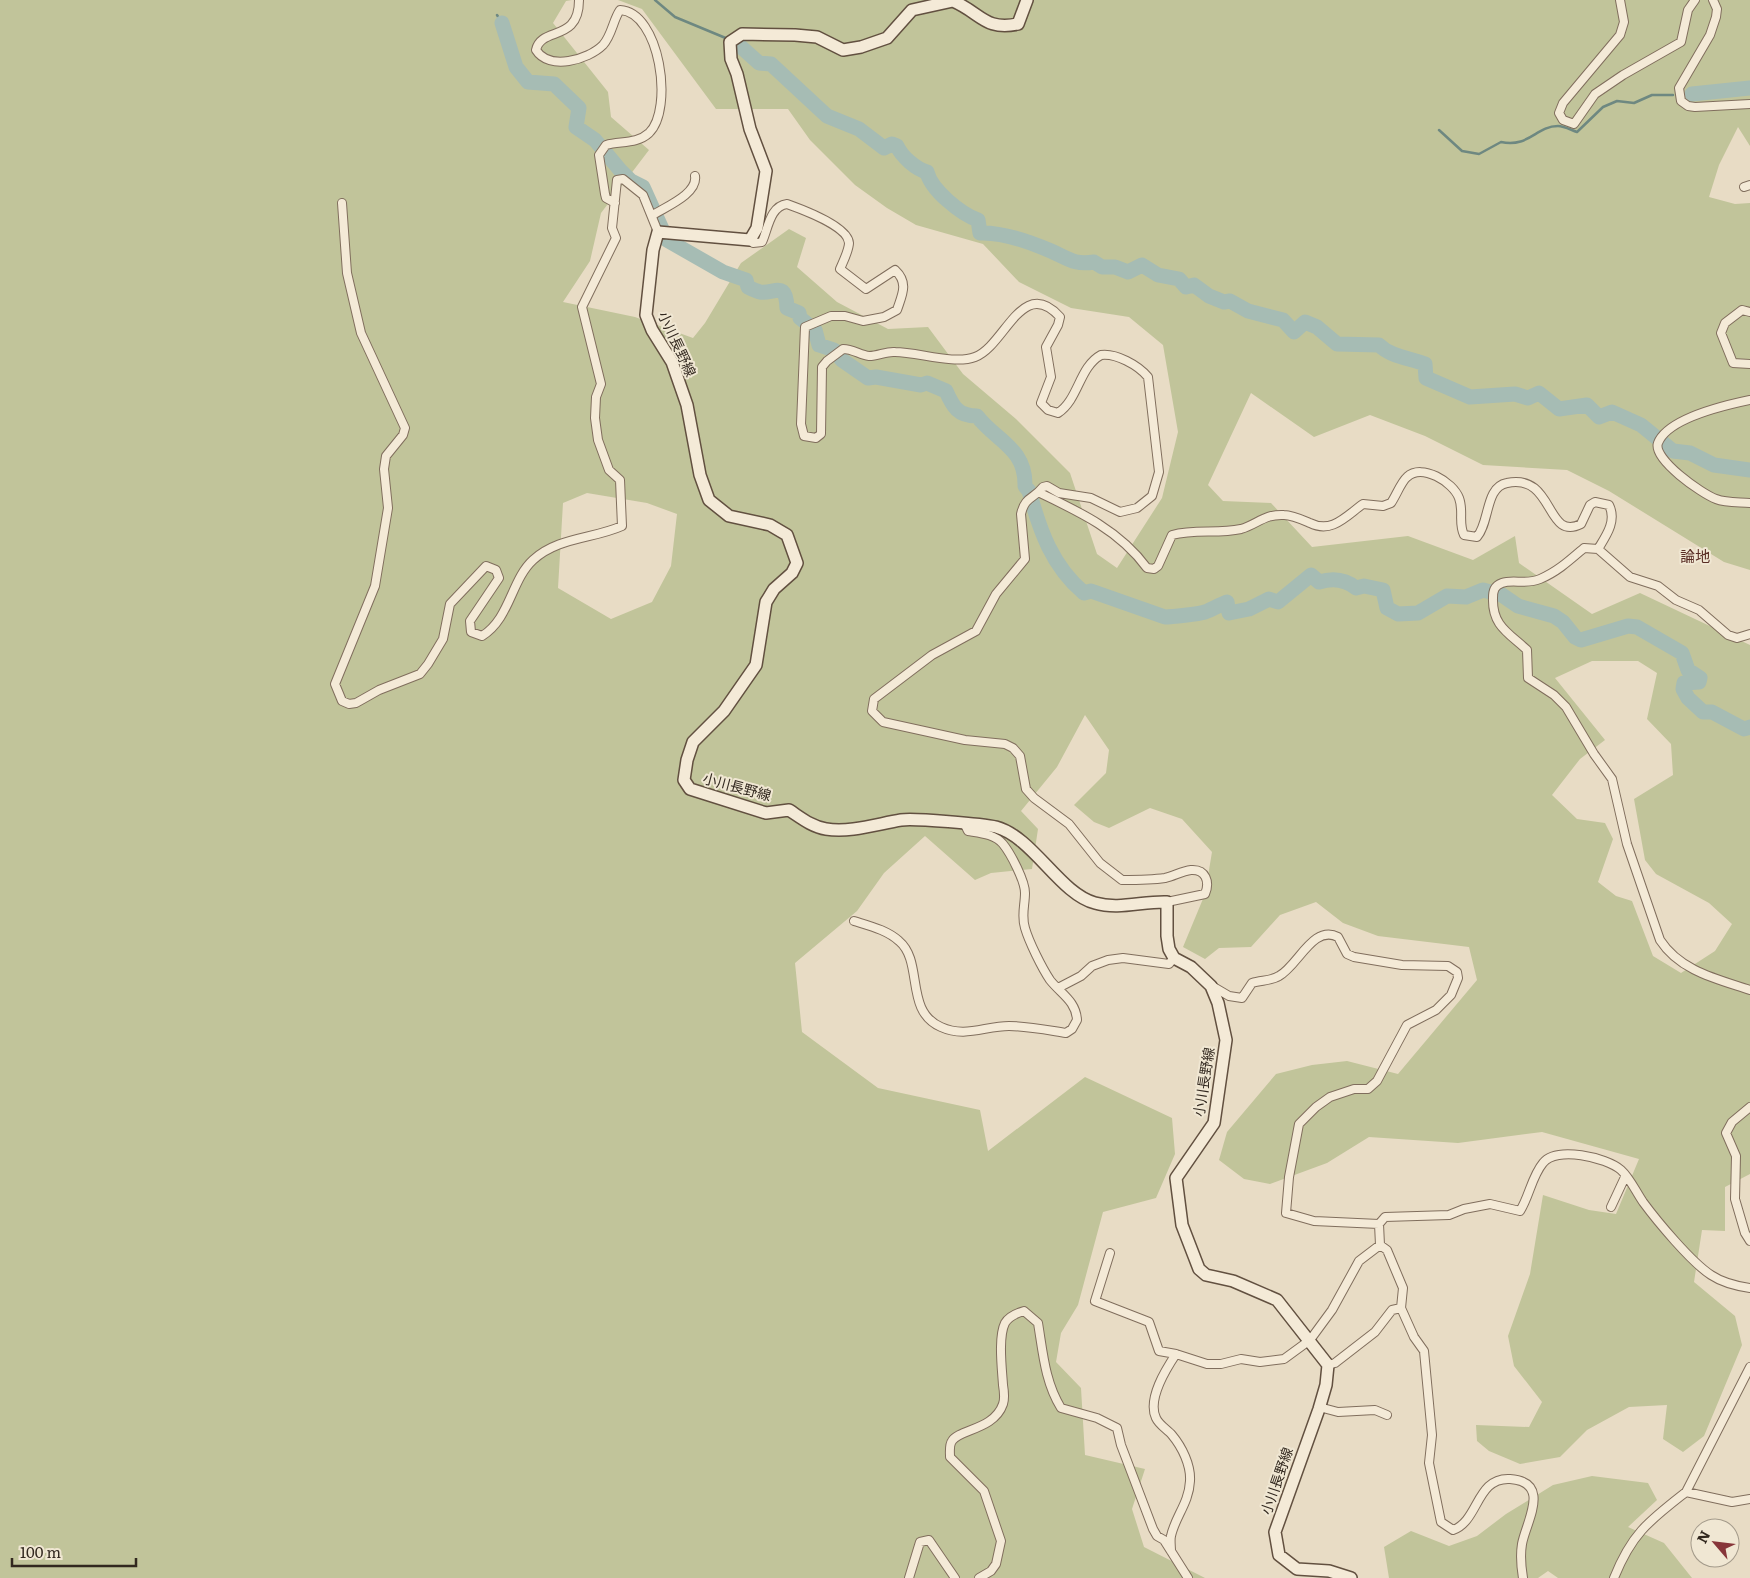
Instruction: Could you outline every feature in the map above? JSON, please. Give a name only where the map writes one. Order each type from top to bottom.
[{"type":"main road","points":[[658,232],[750,240],[757,228],[766,171],[750,129],[737,74],[731,59],[730,42],[742,34],[817,37],[843,50],[887,38],[912,10],[953,1],[990,24],[1003,27],[1018,24],[1027,0]]},
{"type":"main road","name":"小川長野線","points":[[658,232],[653,250],[646,315],[652,330],[672,362],[688,405],[700,475],[709,500],[729,516],[770,525],[787,535],[792,544],[797,563],[792,573],[774,590],[766,602],[756,665],[724,711],[693,742],[684,780],[690,789],[766,813],[789,810],[812,825],[826,830],[872,827],[903,820],[997,828],[1006,832],[1043,861],[1079,895],[1094,903],[1114,906],[1168,902]]},
{"type":"main road","points":[[1168,902],[1167,936],[1169,949],[1174,958]]},
{"type":"main road","name":"小川長野線","points":[[1174,958],[1191,967],[1211,986],[1218,1003],[1226,1040],[1214,1123],[1176,1178],[1182,1225],[1199,1269],[1206,1275],[1233,1281],[1277,1300],[1328,1365],[1326,1385],[1275,1532],[1279,1555],[1298,1569],[1329,1570],[1350,1578]]},
{"type":"street","points":[[579,0],[578,15],[574,22],[539,42],[536,50],[540,56],[546,60],[566,61],[582,57],[598,49],[608,36],[620,10],[630,12],[641,23],[651,38],[658,61],[662,96],[658,119],[653,128],[636,140],[606,145],[599,155],[606,198],[615,203]]},
{"type":"street","points":[[1620,0],[1624,22],[1620,35],[1563,103],[1560,113],[1563,120],[1574,124],[1595,94],[1622,75],[1680,42],[1688,10],[1695,0]]},
{"type":"street","points":[[1714,0],[1717,9],[1716,17],[1710,35],[1679,88],[1681,101],[1695,108],[1750,104]]},
{"type":"street","points":[[653,215],[690,190],[696,181],[695,176]]},
{"type":"street","points":[[342,203],[347,272],[361,333],[405,428],[403,435],[386,456],[384,469],[388,508],[375,586],[346,652],[335,684],[342,701],[349,704],[356,703],[396,682],[420,674],[443,639],[450,604],[486,566],[496,570],[499,578],[470,621],[471,632],[482,636],[490,631],[512,597],[525,569],[541,553],[555,545],[622,526],[620,480],[609,470],[598,440],[596,404],[601,384],[582,307],[616,238],[612,228],[617,180],[623,179],[643,195],[653,215],[658,232]]},
{"type":"street","points":[[750,240],[753,243],[762,242],[776,208],[787,204],[823,218],[847,237],[848,246],[840,269],[866,289],[896,270],[905,285],[896,310],[884,317],[863,322],[845,316],[831,316],[805,327],[801,424],[804,436],[809,438],[816,438],[821,434],[822,367],[827,361],[843,350],[870,356],[894,351],[968,359],[984,353],[1026,305],[1032,303],[1048,308],[1060,317],[1058,325],[1046,347],[1051,377],[1041,403],[1048,410],[1058,413],[1063,409],[1072,399],[1092,359],[1100,355],[1120,358],[1141,369],[1150,385],[1159,472],[1152,496],[1136,508],[1120,512],[1090,498],[1059,493],[1047,486],[1043,486],[1040,493],[1025,501],[1021,514],[1025,559],[996,594],[976,631],[971,636],[944,648],[881,693],[874,699],[872,711],[882,722],[965,740],[1005,744],[1013,748],[1020,756],[1026,789],[1034,798],[1069,824],[1100,863],[1122,880],[1166,878],[1192,870],[1207,877],[1209,885],[1205,894],[1168,902]]},
{"type":"street","points":[[1750,312],[1742,310],[1725,323],[1721,333],[1733,363],[1750,364]]},
{"type":"street","points":[[1750,400],[1726,405],[1686,420],[1661,438],[1657,449],[1659,455],[1670,466],[1716,499],[1750,503]]},
{"type":"street","points":[[1040,493],[1090,517],[1133,550],[1147,568],[1154,569],[1158,566],[1172,535],[1188,531],[1224,531],[1243,528],[1265,516],[1286,514],[1318,527],[1328,527],[1336,524],[1363,504],[1383,506],[1391,503],[1407,477],[1424,472],[1447,482],[1458,495],[1462,508],[1460,527],[1464,535],[1477,537],[1484,529],[1494,491],[1500,484],[1517,482],[1539,491],[1550,505],[1558,522],[1565,528],[1581,524],[1590,505],[1595,502],[1604,503],[1609,506],[1612,517],[1610,530],[1598,549]]},
{"type":"street","points":[[1750,634],[1737,638],[1728,635],[1699,610],[1676,600],[1658,586],[1630,577],[1598,549],[1584,548],[1556,572],[1539,580],[1526,583],[1505,582],[1499,584],[1493,592],[1492,610],[1497,623],[1528,650],[1528,678],[1554,695],[1566,707],[1594,754],[1612,779],[1626,844],[1660,940],[1680,963],[1700,973],[1750,990]]},
{"type":"street","points":[[854,921],[877,928],[900,942],[909,960],[920,1006],[928,1018],[939,1027],[968,1033],[1008,1026],[1066,1032],[1072,1029],[1077,1020],[1074,1004],[1050,980],[1025,928],[1023,915],[1025,892],[1022,879],[1009,852],[1002,842],[993,836],[968,831],[965,825]]},
{"type":"street","points":[[1211,986],[1230,996],[1242,998],[1252,983],[1281,975],[1299,958],[1314,939],[1324,934],[1338,938],[1347,954],[1354,958],[1402,965],[1448,966],[1457,972],[1458,978],[1451,995],[1436,1010],[1407,1025],[1377,1080],[1368,1089],[1354,1089],[1330,1097],[1316,1107],[1299,1124],[1289,1177],[1286,1214],[1314,1222],[1379,1224]]},
{"type":"street","points":[[1058,988],[1081,976],[1092,966],[1108,960],[1123,958],[1168,964],[1174,958]]},
{"type":"street","points":[[1750,1107],[1732,1122],[1726,1133],[1736,1156],[1735,1199],[1745,1233],[1750,1241]]},
{"type":"street","points":[[1523,1578],[1520,1562],[1522,1544],[1534,1508],[1533,1495],[1528,1485],[1520,1481],[1502,1480],[1485,1489],[1462,1526],[1453,1530],[1441,1522],[1429,1463],[1432,1435],[1424,1351],[1414,1337],[1401,1308],[1403,1288],[1386,1250],[1380,1245],[1379,1224],[1384,1217],[1449,1215],[1464,1209],[1490,1204],[1520,1212],[1542,1163],[1551,1156],[1581,1155],[1599,1158],[1621,1170],[1670,1235],[1710,1274],[1730,1285],[1750,1288]]},
{"type":"street","points":[[1611,1207],[1625,1177]]},
{"type":"street","points":[[1110,1253],[1095,1301],[1149,1322],[1159,1351],[1176,1354],[1207,1364],[1241,1360],[1260,1362],[1284,1359],[1310,1340],[1332,1310],[1359,1261],[1380,1245]]},
{"type":"street","points":[[1328,1365],[1335,1363],[1375,1332],[1392,1310],[1401,1308]]},
{"type":"street","points":[[979,1578],[991,1571],[996,1564],[1001,1541],[984,1491],[950,1457],[950,1448],[952,1441],[956,1438],[983,1426],[999,1413],[1004,1402],[1002,1334],[1005,1323],[1011,1316],[1024,1311],[1038,1323],[1043,1359],[1055,1398],[1061,1408],[1097,1418],[1117,1428],[1121,1445],[1148,1518],[1157,1536],[1164,1540],[1188,1578]]},
{"type":"street","points":[[1172,1551],[1171,1536],[1186,1502],[1190,1472],[1179,1445],[1156,1418],[1155,1405],[1159,1383],[1176,1354]]},
{"type":"street","points":[[1614,1578],[1622,1560],[1645,1524],[1686,1492],[1750,1367]]},
{"type":"street","points":[[1319,1407],[1338,1412],[1375,1410],[1387,1415]]},
{"type":"street","points":[[1686,1492],[1732,1502],[1750,1500]]},
{"type":"street","points":[[909,1578],[920,1542],[929,1540],[955,1578]]},
{"type":"green space","points":[[0,0],[572,0],[566,1],[553,23],[608,92],[611,117],[649,150],[601,213],[590,261],[563,302],[635,317],[693,338],[705,323],[741,263],[789,229],[806,238],[797,267],[837,302],[888,329],[928,327],[963,374],[1016,419],[1070,473],[1097,554],[1117,568],[1162,498],[1178,432],[1163,345],[1129,317],[1071,308],[1019,282],[983,244],[916,225],[887,208],[855,185],[810,140],[788,109],[716,109],[642,9],[618,0],[1750,0],[1750,146],[1738,127],[1719,165],[1709,197],[1735,204],[1750,203],[1750,570],[1724,562],[1609,491],[1567,470],[1483,465],[1425,436],[1370,415],[1314,437],[1251,393],[1208,485],[1223,501],[1271,503],[1312,547],[1408,536],[1473,560],[1515,536],[1519,563],[1592,614],[1640,593],[1750,645],[1750,1174],[1725,1187],[1725,1231],[1702,1230],[1694,1282],[1735,1316],[1742,1345],[1704,1436],[1683,1452],[1663,1439],[1667,1405],[1629,1407],[1587,1430],[1560,1457],[1520,1464],[1489,1451],[1477,1441],[1476,1425],[1529,1427],[1542,1402],[1514,1366],[1508,1336],[1530,1274],[1543,1195],[1589,1210],[1616,1214],[1639,1159],[1542,1132],[1458,1143],[1369,1137],[1327,1163],[1270,1184],[1244,1179],[1219,1160],[1227,1132],[1276,1074],[1312,1065],[1347,1061],[1398,1074],[1477,980],[1469,947],[1378,936],[1343,923],[1316,902],[1280,915],[1251,947],[1219,948],[1205,959],[1183,947],[1205,894],[1212,852],[1182,819],[1150,808],[1109,828],[1094,822],[1074,805],[1106,773],[1109,750],[1085,715],[1057,767],[1021,811],[1038,829],[1032,869],[991,873],[975,880],[925,836],[884,873],[857,911],[795,963],[802,1032],[878,1088],[980,1110],[988,1151],[1085,1077],[1172,1118],[1175,1154],[1156,1198],[1103,1212],[1078,1305],[1061,1333],[1056,1362],[1081,1388],[1085,1455],[1145,1469],[1132,1509],[1144,1547],[1205,1578],[0,1578]],"holes":[[[587,493],[647,503],[677,514],[671,566],[652,602],[611,619],[558,588],[563,503]],[[1592,661],[1638,661],[1657,673],[1647,719],[1671,744],[1673,775],[1634,799],[1645,860],[1656,874],[1709,903],[1732,924],[1715,951],[1681,973],[1653,956],[1632,901],[1616,896],[1598,882],[1613,839],[1605,823],[1577,819],[1552,795],[1580,759],[1605,740],[1555,678]]]},
{"type":"green space","points":[[1592,1476],[1648,1483],[1657,1500],[1628,1527],[1664,1543],[1692,1578],[1558,1578],[1548,1571],[1538,1578],[1389,1578],[1384,1547],[1411,1531],[1449,1546],[1477,1536],[1506,1514],[1553,1485]]},
{"type":"waterway","points":[[655,0],[675,17],[728,39]]},
{"type":"waterway","points":[[497,15],[502,23]]},
{"type":"waterway","points":[[502,23],[516,67],[528,82],[554,84],[579,108],[576,127],[595,140],[631,181],[643,187],[667,240],[723,272],[746,280],[748,287],[754,290],[760,292],[782,291],[786,299],[787,308],[799,313],[800,318],[815,330],[819,345],[834,350],[842,360],[868,378],[876,377],[921,385],[927,383],[946,391],[957,410],[970,416],[977,416],[1008,446],[1021,463],[1025,486],[1029,491],[1043,534],[1055,559],[1073,583],[1084,593],[1091,591],[1165,617],[1205,612],[1227,602],[1229,613],[1249,609],[1269,599],[1278,602],[1311,575],[1319,582],[1338,580],[1356,588],[1364,586],[1383,590],[1387,608],[1398,614],[1418,613],[1447,596],[1466,597],[1483,590],[1502,595],[1518,606],[1554,616],[1563,622],[1575,637],[1581,640],[1628,626],[1637,627],[1682,653],[1688,670],[1700,678],[1699,682],[1684,683],[1683,689],[1688,698],[1703,712],[1712,712],[1744,729],[1750,727]]},
{"type":"waterway","points":[[740,46],[759,63],[771,64],[827,116],[859,129],[884,148],[892,144],[897,146],[910,162],[927,172],[940,194],[955,207],[978,220],[980,233],[1016,238],[1076,262],[1094,262],[1102,267],[1115,267],[1128,272],[1142,265],[1158,275],[1179,279],[1186,287],[1194,285],[1209,296],[1224,302],[1230,301],[1248,311],[1283,320],[1294,332],[1305,322],[1317,327],[1337,344],[1379,345],[1395,355],[1425,364],[1426,378],[1470,397],[1515,394],[1528,398],[1539,393],[1559,409],[1587,405],[1599,417],[1612,412],[1641,425],[1673,451],[1690,453],[1714,465],[1750,470]]},
{"type":"waterway","points":[[1692,94],[1750,88]]},
{"type":"waterway","points":[[1439,130],[1462,151],[1479,154],[1501,142],[1511,143],[1526,140],[1550,127],[1560,126],[1577,132],[1603,107],[1617,101],[1634,103],[1652,95],[1673,95]]},
{"type":"district","name":"論地","points":[[1695,557]]}]
